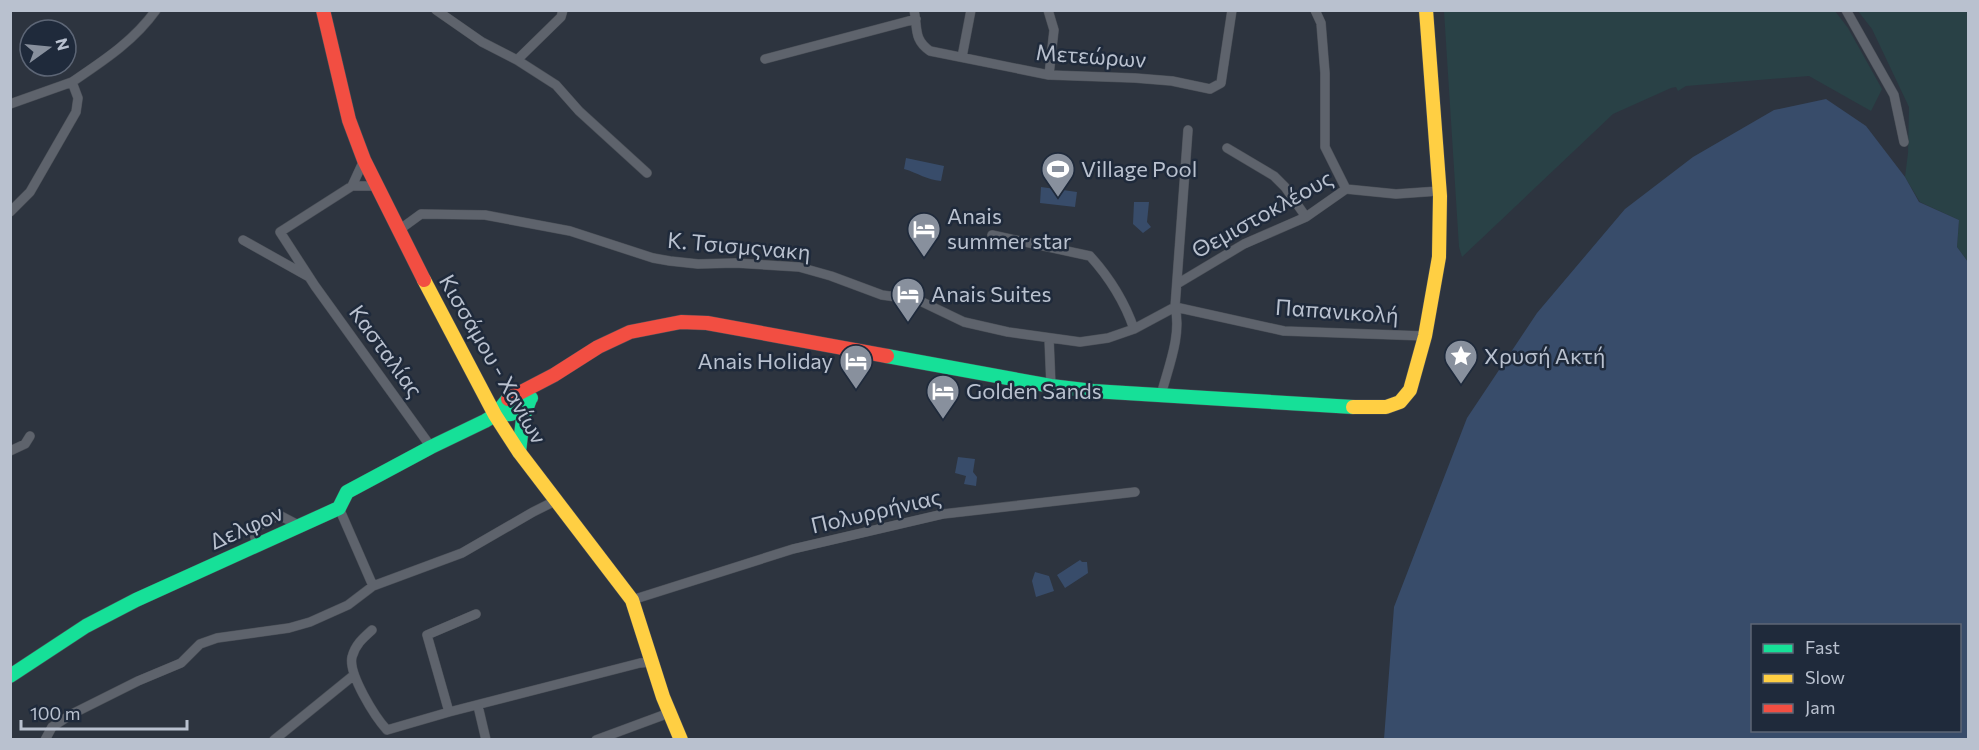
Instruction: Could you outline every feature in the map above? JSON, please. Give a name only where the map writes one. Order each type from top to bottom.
[{"type":"main road","name":"Κισσάμου - Χανίων","points":[[323,10],[349,120],[363,160],[495,415],[519,452],[632,600],[669,713],[681,740]]},
{"type":"main road","points":[[495,415],[507,400],[554,375],[590,351],[630,332],[671,323],[694,322],[807,340],[1051,386],[1293,404],[1386,407],[1400,402],[1410,390],[1425,336],[1439,257],[1440,190],[1426,10]]},
{"type":"main road","points":[[495,415],[513,414],[554,375]]},
{"type":"main road","points":[[519,452],[523,418],[530,399]]},
{"type":"main road","name":"Δελφον","points":[[13,670],[126,605],[300,526],[342,514],[346,492],[495,415]]},
{"type":"street","points":[[10,104],[72,83],[129,41],[145,26],[156,10]]},
{"type":"street","points":[[436,10],[482,42],[517,60],[556,85],[579,111],[647,173]]},
{"type":"street","points":[[517,60],[561,17],[563,10]]},
{"type":"street","points":[[962,57],[971,10]]},
{"type":"street","points":[[1048,10],[1054,30],[1049,75]]},
{"type":"street","name":"Μετεώρων","points":[[915,15],[917,35],[921,45],[930,51],[1049,75],[1135,78],[1214,88],[1221,83],[1232,10]]},
{"type":"street","points":[[1315,10],[1321,23],[1325,73],[1325,147],[1346,189]]},
{"type":"street","points":[[1846,10],[1894,95],[1904,142]]},
{"type":"street","points":[[765,59],[915,15]]},
{"type":"street","points":[[10,212],[30,192],[76,112],[78,98],[72,83]]},
{"type":"street","points":[[1161,395],[1175,342],[1178,319],[1175,307],[1188,130]]},
{"type":"street","points":[[1227,148],[1274,176],[1285,187],[1306,217]]},
{"type":"street","points":[[363,160],[352,186],[377,186]]},
{"type":"street","name":"Κασταλίας","points":[[352,186],[280,232],[310,278],[431,447]]},
{"type":"street","name":"Θεμιστοκλέους","points":[[1178,284],[1244,244],[1306,217],[1346,189],[1396,194],[1440,190]]},
{"type":"street","name":"Κ. Τσισμςνακη","points":[[399,230],[421,214],[485,215],[570,231],[653,258],[670,261],[698,264],[735,262],[799,267],[882,295],[918,300],[964,322],[1008,332],[1080,342],[1108,338],[1134,329],[1175,307]]},
{"type":"street","points":[[992,235],[1090,256],[1115,290],[1134,329]]},
{"type":"street","name":"Κασταλίας","points":[[243,240],[310,278]]},
{"type":"street","name":"Παπανικολή","points":[[1175,307],[1284,331],[1425,336]]},
{"type":"street","points":[[1049,338],[1051,386]]},
{"type":"street","points":[[10,451],[25,444],[30,436]]},
{"type":"street","name":"Πολυρρήνιας","points":[[632,600],[793,549],[943,514],[1135,492]]},
{"type":"street","points":[[45,740],[52,727],[72,714],[138,681],[181,663],[200,644],[217,638],[278,630],[310,622],[348,605],[373,586],[462,553],[556,500]]},
{"type":"street","points":[[342,514],[373,586]]},
{"type":"street","points":[[449,712],[427,635],[476,614]]},
{"type":"street","points":[[372,630],[359,641],[352,658],[354,675],[378,721],[387,730],[640,663],[653,662]]},
{"type":"street","points":[[274,740],[354,675]]},
{"type":"street","points":[[478,705],[486,740]]},
{"type":"street","points":[[596,740],[669,713]]},
{"type":"green space","points":[[1444,11],[1835,11],[1848,28],[1882,89],[1871,111],[1809,76],[1686,86],[1678,91],[1676,87],[1671,88],[1613,114],[1462,257],[1459,247]]},
{"type":"green space","points":[[1858,11],[1968,11],[1968,262],[1957,247],[1959,220],[1920,202],[1905,177],[1909,107],[1872,29]]},
{"type":"water","points":[[1826,99],[1866,126],[1905,177],[1919,202],[1959,220],[1957,247],[1968,262],[1968,739],[1384,739],[1394,607],[1467,418],[1537,313],[1625,209],[1693,157],[1774,110]]},
{"type":"water","points":[[906,158],[944,166],[941,181],[904,169]]},
{"type":"water","name":"Village Pool","points":[[1041,187],[1077,192],[1075,207],[1040,203]]},
{"type":"water","points":[[1134,202],[1149,202],[1147,222],[1151,227],[1143,233],[1133,224]]},
{"type":"water","points":[[958,457],[975,459],[973,472],[977,477],[976,486],[964,484],[966,476],[955,473]]},
{"type":"water","points":[[1080,560],[1087,562],[1088,573],[1065,588],[1057,575]]},
{"type":"water","points":[[1035,572],[1049,576],[1054,591],[1036,597],[1032,581]]},
{"type":"traffic: fast","points":[[887,356],[1051,386],[1093,391],[1353,407]]},
{"type":"traffic: fast","points":[[495,415],[511,414],[531,398]]},
{"type":"traffic: fast","points":[[10,676],[86,626],[136,600],[339,508],[347,492],[485,421],[495,415],[508,399]]},
{"type":"traffic: fast","points":[[519,452],[523,418],[530,399]]},
{"type":"traffic: slow","points":[[1353,407],[1386,407],[1400,402],[1410,390],[1425,336],[1439,257],[1440,196],[1426,10]]},
{"type":"traffic: slow","points":[[424,280],[495,415],[519,452],[632,600],[663,697],[681,740]]},
{"type":"traffic: jam","points":[[323,10],[349,120],[364,160],[424,280]]},
{"type":"traffic: jam","points":[[508,399],[554,375],[598,347],[630,332],[681,322],[707,323],[887,356]]},
{"type":"place","name":"Village Pool","points":[[1058,198]]},
{"type":"place","name":"Anais summer star","points":[[924,258]]},
{"type":"place","name":"Anais Suites","points":[[908,323]]},
{"type":"place","name":"Χρυσή Ακτή","points":[[1461,385]]},
{"type":"place","name":"Anais Holiday","points":[[856,390]]},
{"type":"place","name":"Golden Sands","points":[[943,420]]}]
